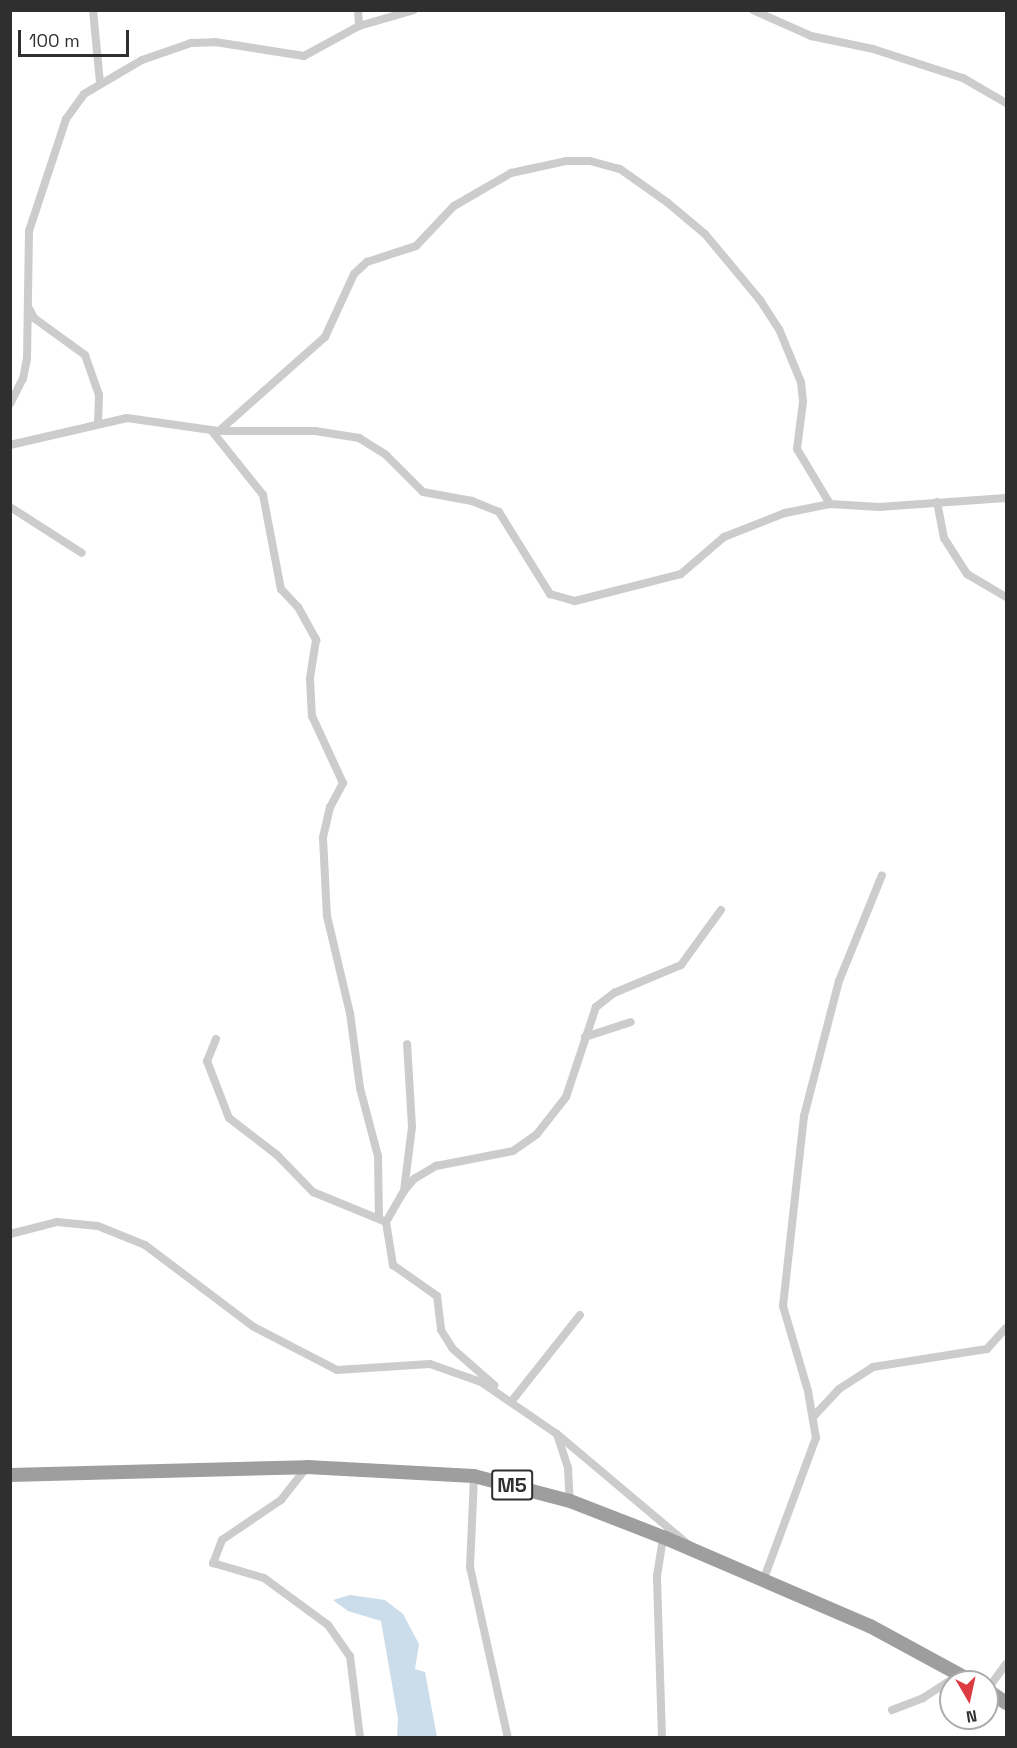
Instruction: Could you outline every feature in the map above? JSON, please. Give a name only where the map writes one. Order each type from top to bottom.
[{"type":"highway","name":"M5","points":[[10,1475],[307,1467],[474,1476],[570,1501],[663,1537],[870,1626],[952,1670]]},
{"type":"street","points":[[93,10],[100,83]]},
{"type":"street","points":[[358,10],[359,26]]},
{"type":"street","points":[[10,404],[23,379],[30,309],[28,240],[37,200],[66,119],[84,94],[142,60],[191,43],[215,42],[304,56],[359,26],[414,10]]},
{"type":"street","points":[[753,10],[811,36],[873,49],[963,78],[1006,103]]},
{"type":"street","points":[[214,430],[325,337],[354,274],[367,262],[416,246],[454,206],[511,173],[566,161],[590,161],[620,169],[668,203],[705,234],[760,300],[779,329],[801,382],[803,402],[797,449],[830,504]]},
{"type":"street","points":[[30,309],[34,318],[86,355],[99,395],[98,423]]},
{"type":"street","points":[[10,445],[98,423],[152,419],[214,430],[326,432],[359,438],[386,455],[423,492],[472,501],[500,512],[531,569],[558,599],[594,599],[681,574],[724,537],[743,527],[830,504],[1006,498]]},
{"type":"street","points":[[214,430],[263,495],[281,588],[302,612],[316,640],[310,679],[312,716],[344,783],[330,807],[323,838],[327,916],[350,1013],[362,1101],[378,1156],[383,1220],[393,1265],[406,1278],[437,1296],[441,1330],[453,1349],[501,1395]]},
{"type":"street","points":[[937,502],[944,538],[966,574],[1006,597]]},
{"type":"street","points":[[10,507],[82,553]]},
{"type":"street","points":[[764,1581],[813,1452],[813,1417],[783,1306],[804,1116],[839,981],[882,875]]},
{"type":"street","points":[[383,1220],[404,1191],[436,1166],[513,1151],[537,1134],[566,1097],[596,1007],[605,998],[681,965],[721,910]]},
{"type":"street","points":[[585,1037],[631,1022]]},
{"type":"street","points":[[216,1039],[207,1061],[229,1118],[277,1155],[313,1192],[356,1212],[383,1220]]},
{"type":"street","points":[[404,1191],[412,1103],[407,1044]]},
{"type":"street","points":[[10,1234],[78,1222],[115,1231],[145,1245],[254,1327],[317,1362],[347,1371],[430,1364],[481,1382],[557,1434],[693,1550]]},
{"type":"street","points":[[510,1402],[580,1315]]},
{"type":"street","points":[[813,1417],[839,1389],[873,1367],[987,1349],[1006,1328]]},
{"type":"street","points":[[557,1434],[568,1468],[570,1501]]},
{"type":"street","points":[[285,1467],[290,1488]]},
{"type":"street","points":[[307,1467],[281,1500],[222,1540],[213,1563],[264,1578],[328,1625],[350,1656],[360,1737]]},
{"type":"street","points":[[474,1476],[471,1567],[508,1737]]},
{"type":"street","points":[[662,1737],[657,1576],[663,1537]]},
{"type":"street","points":[[892,1710],[923,1698],[939,1688]]},
{"type":"water","points":[[350,1595],[385,1600],[403,1614],[419,1644],[415,1669],[425,1672],[437,1737],[397,1737],[398,1719],[381,1621],[348,1611],[333,1600]]}]
